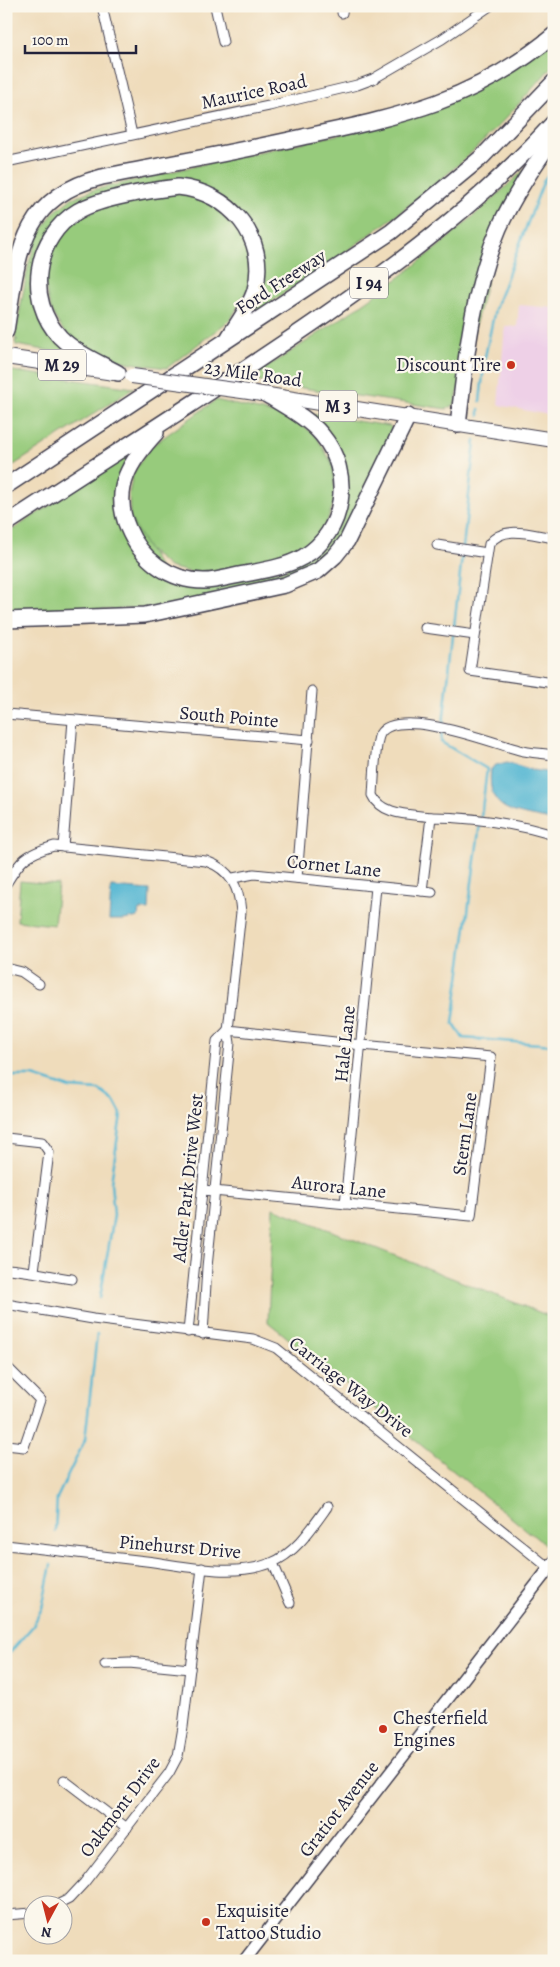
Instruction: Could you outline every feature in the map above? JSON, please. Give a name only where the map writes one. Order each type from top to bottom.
[{"type":"highway","points":[[6,331],[17,266],[24,241],[38,215],[62,192],[102,176],[250,149],[384,120],[428,107],[470,90],[507,70],[554,35]]},
{"type":"highway","name":"Ford Freeway","points":[[6,486],[357,256],[420,209],[482,156],[554,82]]},
{"type":"highway","name":"I 94","points":[[6,524],[123,447],[166,422],[280,346],[421,246],[477,199],[554,122]]},
{"type":"highway","points":[[458,425],[470,332],[486,262],[508,209],[554,137]]},
{"type":"highway","points":[[125,374],[80,352],[59,336],[46,315],[38,288],[42,257],[53,235],[79,210],[103,202],[165,189],[190,189],[213,196],[238,216],[253,242],[257,260],[257,280],[251,301],[225,343]]},
{"type":"highway","points":[[166,422],[133,460],[122,492],[126,525],[136,545],[144,554],[171,574],[198,581],[213,580],[285,565],[313,549],[329,532],[341,501],[341,479],[336,456],[321,433],[302,417],[267,395]]},
{"type":"highway","points":[[6,620],[125,617],[164,612],[285,586],[309,576],[331,560],[347,540],[408,416]]},
{"type":"main road","name":"23 Mile Road","points":[[6,357],[408,416],[554,440]]},
{"type":"main road","name":"Gratiot Avenue","points":[[244,1961],[551,1565]]},
{"type":"street","points":[[102,6],[132,134]]},
{"type":"street","points":[[215,6],[216,18],[223,42]]},
{"type":"street","name":"Maurice Road","points":[[6,162],[270,106],[365,82],[442,39],[490,6]]},
{"type":"street","points":[[554,538],[504,532],[494,538],[487,553],[470,670],[554,683]]},
{"type":"street","points":[[437,545],[487,553]]},
{"type":"street","points":[[425,628],[475,635]]},
{"type":"street","points":[[297,878],[312,691]]},
{"type":"street","name":"South Pointe","points":[[6,714],[309,740]]},
{"type":"street","points":[[63,847],[73,720]]},
{"type":"street","points":[[554,755],[521,750],[458,731],[398,723],[387,727],[379,736],[373,796],[377,804],[386,810],[431,817],[490,820],[525,826],[554,835]]},
{"type":"street","name":"Cornet Lane","points":[[233,878],[254,874],[427,892],[431,817]]},
{"type":"street","points":[[6,884],[21,860],[38,850],[54,846],[206,862],[215,864],[233,878]]},
{"type":"street","name":"Adler Park Drive West","points":[[203,1334],[214,1191],[230,1043],[228,1030],[241,912],[240,897],[233,878]]},
{"type":"street","name":"Hale Lane","points":[[345,1204],[376,886]]},
{"type":"street","points":[[6,968],[22,972],[39,984]]},
{"type":"street","points":[[228,1030],[362,1045]]},
{"type":"street","name":"Adler Park Drive West","points":[[188,1332],[217,1041],[228,1030]]},
{"type":"street","name":"Stern Lane","points":[[362,1045],[491,1057],[471,1216]]},
{"type":"street","points":[[6,1138],[42,1142],[49,1152],[34,1271]]},
{"type":"street","name":"Aurora Lane","points":[[203,1190],[471,1216]]},
{"type":"street","points":[[6,1269],[34,1271],[44,1276],[72,1278]]},
{"type":"street","name":"Carriage Way Drive","points":[[6,1304],[188,1332],[253,1339],[276,1348],[551,1565]]},
{"type":"street","points":[[6,1366],[40,1400],[24,1447],[6,1445]]},
{"type":"street","name":"Pinehurst Drive","points":[[6,1545],[202,1568],[238,1570],[273,1563],[298,1544],[327,1508]]},
{"type":"street","points":[[273,1563],[290,1603]]},
{"type":"street","name":"Oakmont Drive","points":[[72,1895],[84,1883],[170,1772],[178,1756],[202,1568]]},
{"type":"street","points":[[105,1664],[129,1663],[190,1669]]},
{"type":"street","points":[[64,1780],[127,1828]]},
{"type":"street","points":[[6,1915],[22,1914]]},
{"type":"shaded area","points":[[519,305],[554,308],[554,416],[498,405],[505,326],[517,327]]},
{"type":"green space","points":[[554,41],[554,64],[502,122],[460,163],[373,232],[247,318],[260,255],[209,190],[78,208],[35,275],[68,354],[16,345],[15,340],[18,340],[15,338],[16,331],[29,262],[37,238],[53,213],[72,198],[93,190],[387,124]]},
{"type":"green space","points":[[525,169],[506,206],[455,404],[447,409],[247,380],[352,311],[408,271],[468,221]]},
{"type":"green space","points":[[177,193],[217,204],[243,232],[251,257],[250,285],[231,319],[167,368],[117,360],[89,350],[72,339],[60,325],[51,309],[46,291],[46,272],[50,254],[58,238],[71,223],[92,211],[137,199]]},
{"type":"green space","points":[[6,370],[134,388],[6,470]]},
{"type":"green space","points":[[216,400],[287,417],[300,423],[317,437],[333,465],[335,499],[327,522],[314,540],[297,553],[275,561],[202,575],[169,567],[144,546],[130,517],[129,494],[133,473],[150,447]]},
{"type":"green space","points":[[311,414],[390,426],[394,430],[336,548],[304,574],[163,607],[6,615],[6,534],[128,454],[116,496],[165,577],[285,570],[342,517],[325,428]]},
{"type":"green space","points":[[20,881],[58,885],[54,925],[17,921]]},
{"type":"green space","points":[[273,1208],[554,1318],[554,1532],[544,1544],[268,1322]]},
{"type":"water","points":[[507,762],[533,770],[554,773],[554,821],[517,813],[499,803],[493,795],[491,769],[496,765]]},
{"type":"water","points":[[111,887],[150,890],[149,910],[139,910],[138,917],[124,920],[109,920]]},
{"type":"waterway","points":[[480,401],[485,357],[495,309],[544,180],[554,167]]},
{"type":"waterway","points":[[479,409],[479,416]]},
{"type":"waterway","points":[[475,441],[441,742],[487,769],[481,817]]},
{"type":"waterway","points":[[480,823],[453,1023],[463,1038],[554,1045]]},
{"type":"waterway","points":[[6,1076],[33,1076],[70,1088],[99,1090],[114,1101],[121,1114],[111,1183],[114,1215],[100,1298]]},
{"type":"waterway","points":[[55,1531],[57,1498],[85,1440],[97,1334]]},
{"type":"waterway","points":[[6,1657],[33,1626],[42,1608],[51,1565]]},
{"type":"waterway","points":[[6,1955],[7,1961]]},
{"type":"place","name":"Discount Tire","points":[[511,365]]},
{"type":"place","name":"Chesterfield Engines","points":[[383,1729]]},
{"type":"place","name":"Exquisite Tattoo Studio","points":[[206,1922]]}]
